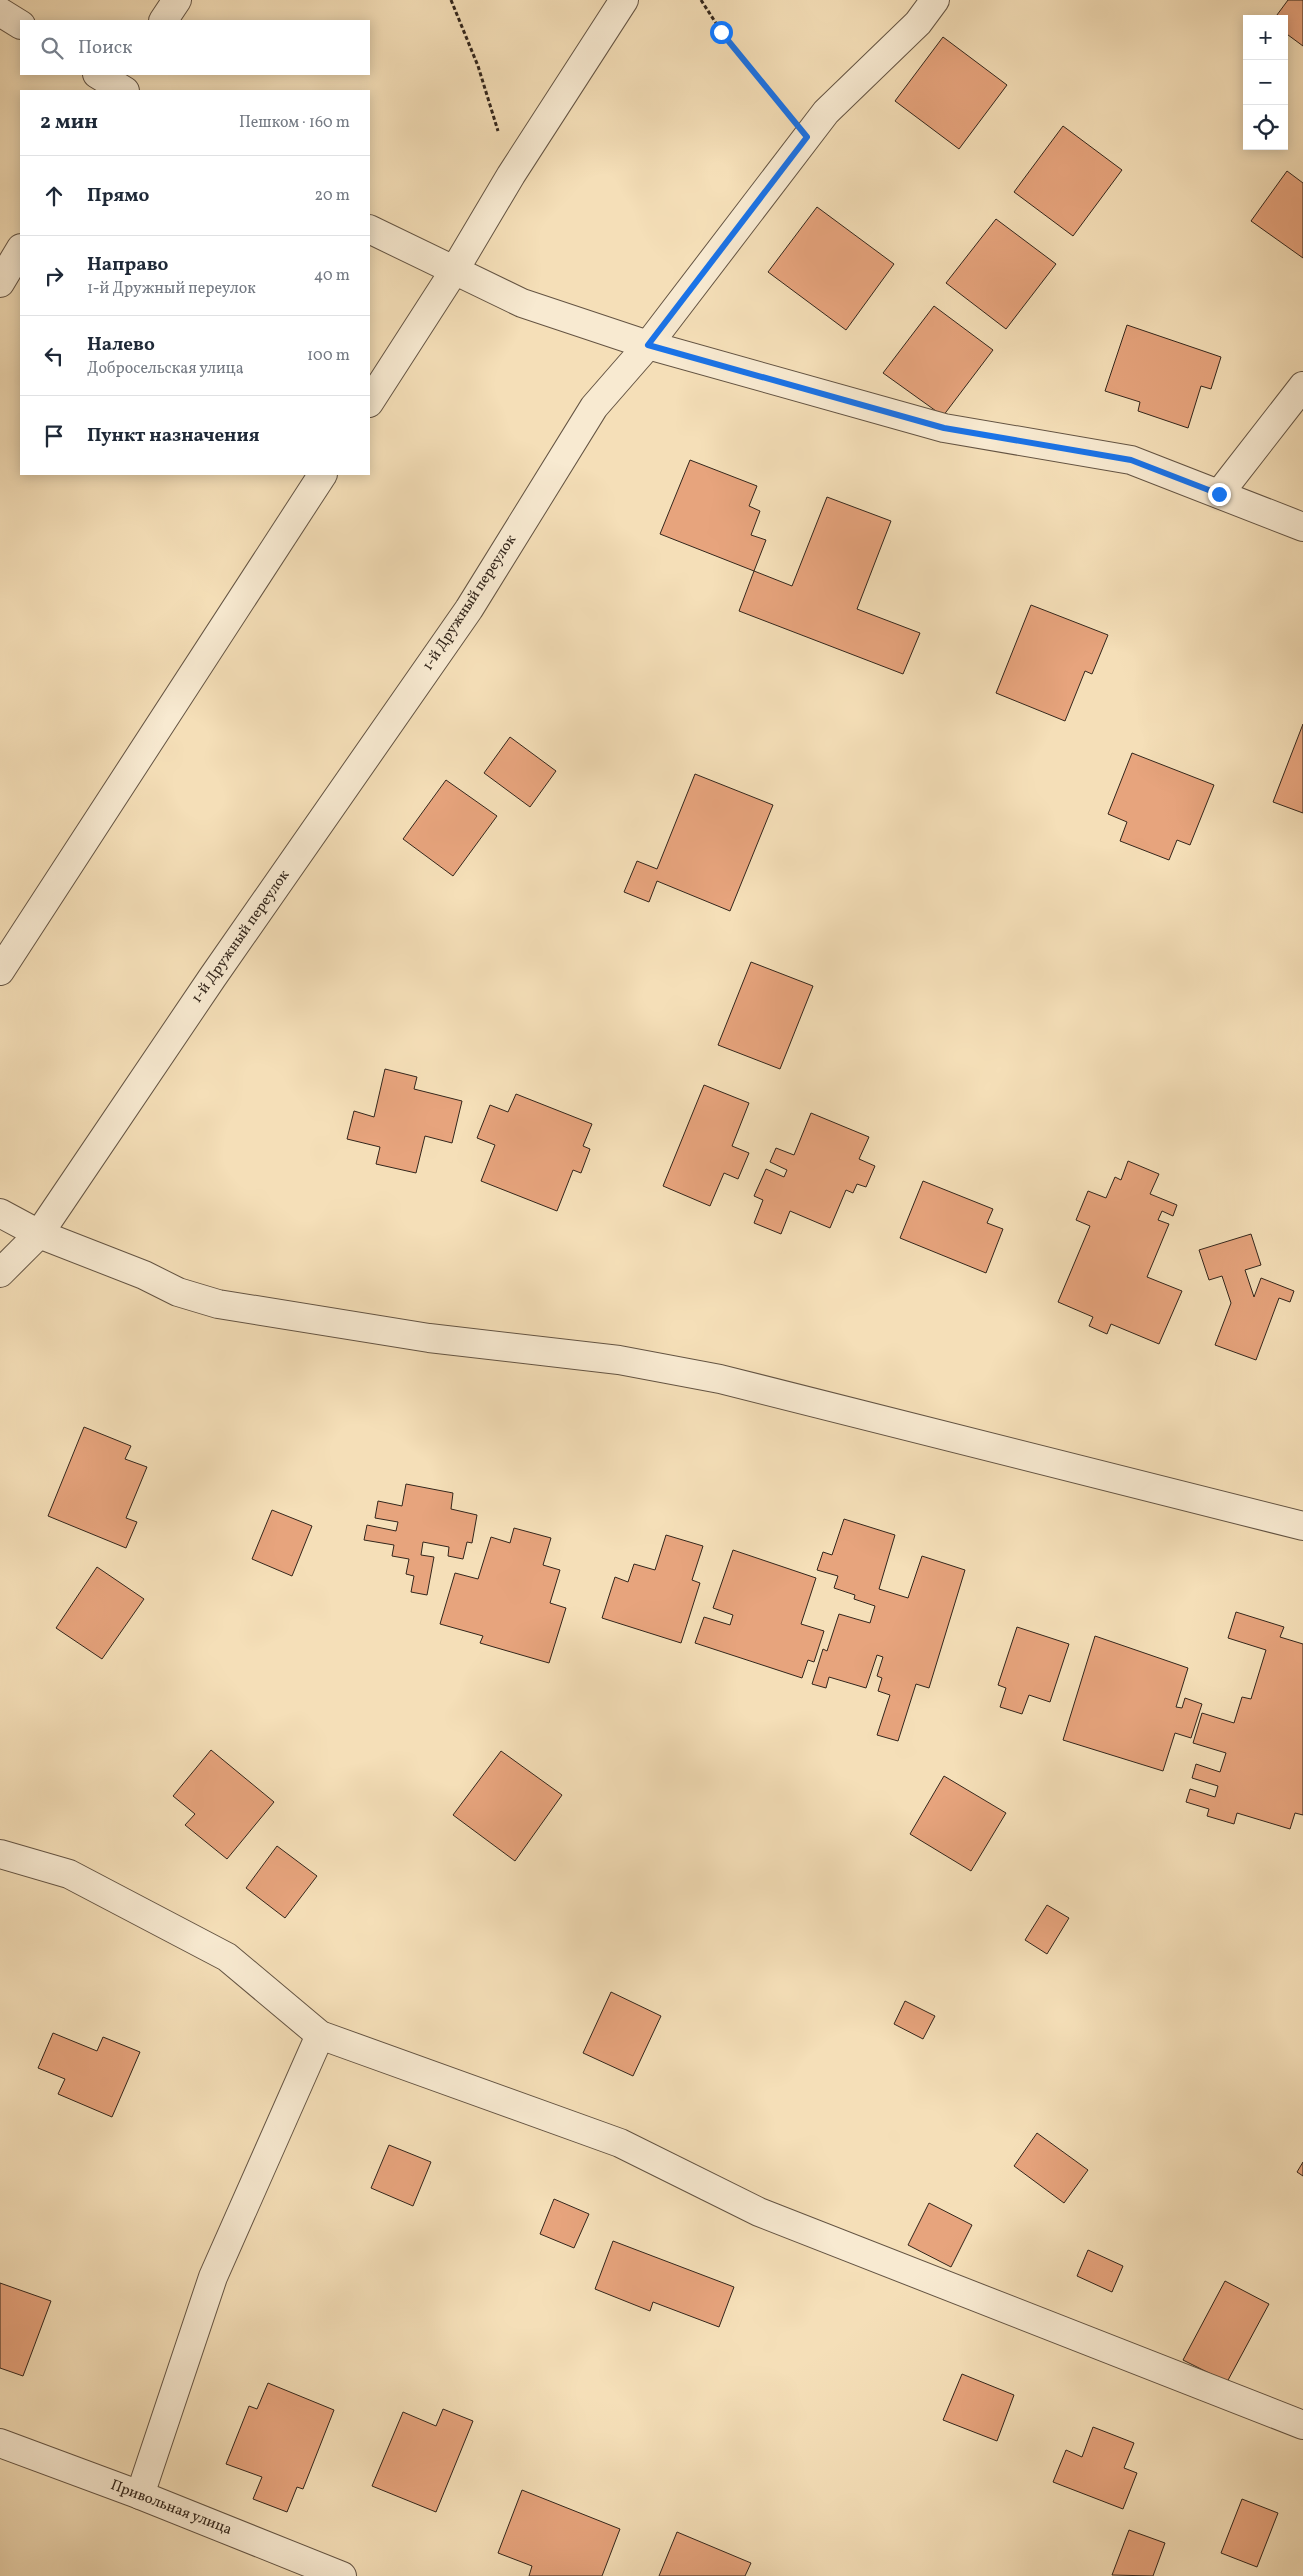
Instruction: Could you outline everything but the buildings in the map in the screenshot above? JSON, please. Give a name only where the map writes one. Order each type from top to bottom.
[{"type":"street","points":[[164,20],[177,0]]},
{"type":"street","points":[[370,401],[454,271],[511,175],[624,0]]},
{"type":"street","name":"1-й Дружный переулок","points":[[0,1273],[39,1234],[212,978],[469,609],[594,407],[648,345],[826,112],[918,23],[935,0]]},
{"type":"street","points":[[0,12],[20,24]]},
{"type":"street","points":[[99,75],[123,86]]},
{"type":"street","points":[[370,229],[522,303],[648,345],[944,428],[1131,460],[1303,527]]},
{"type":"street","points":[[0,283],[20,250]]},
{"type":"street","points":[[1219,494],[1303,386]]},
{"type":"street","points":[[0,971],[322,475]]},
{"type":"street","points":[[0,1213],[39,1234],[144,1275],[178,1292],[218,1304],[429,1338],[619,1360],[720,1379],[1303,1526]]},
{"type":"street","points":[[0,1854],[69,1874],[227,1957],[320,2035],[620,2143],[759,2212],[1303,2425]]},
{"type":"street","points":[[140,2495],[213,2278],[320,2035]]},
{"type":"street","name":"Привольная улица","points":[[0,2443],[140,2495],[342,2576]]},
{"type":"path","points":[[451,0],[478,66],[511,175]]},
{"type":"path","points":[[701,0],[721,32],[807,137]]},
{"type":"route","points":[[721,32],[807,137],[648,345],[944,428],[1131,460],[1219,494]]}]
